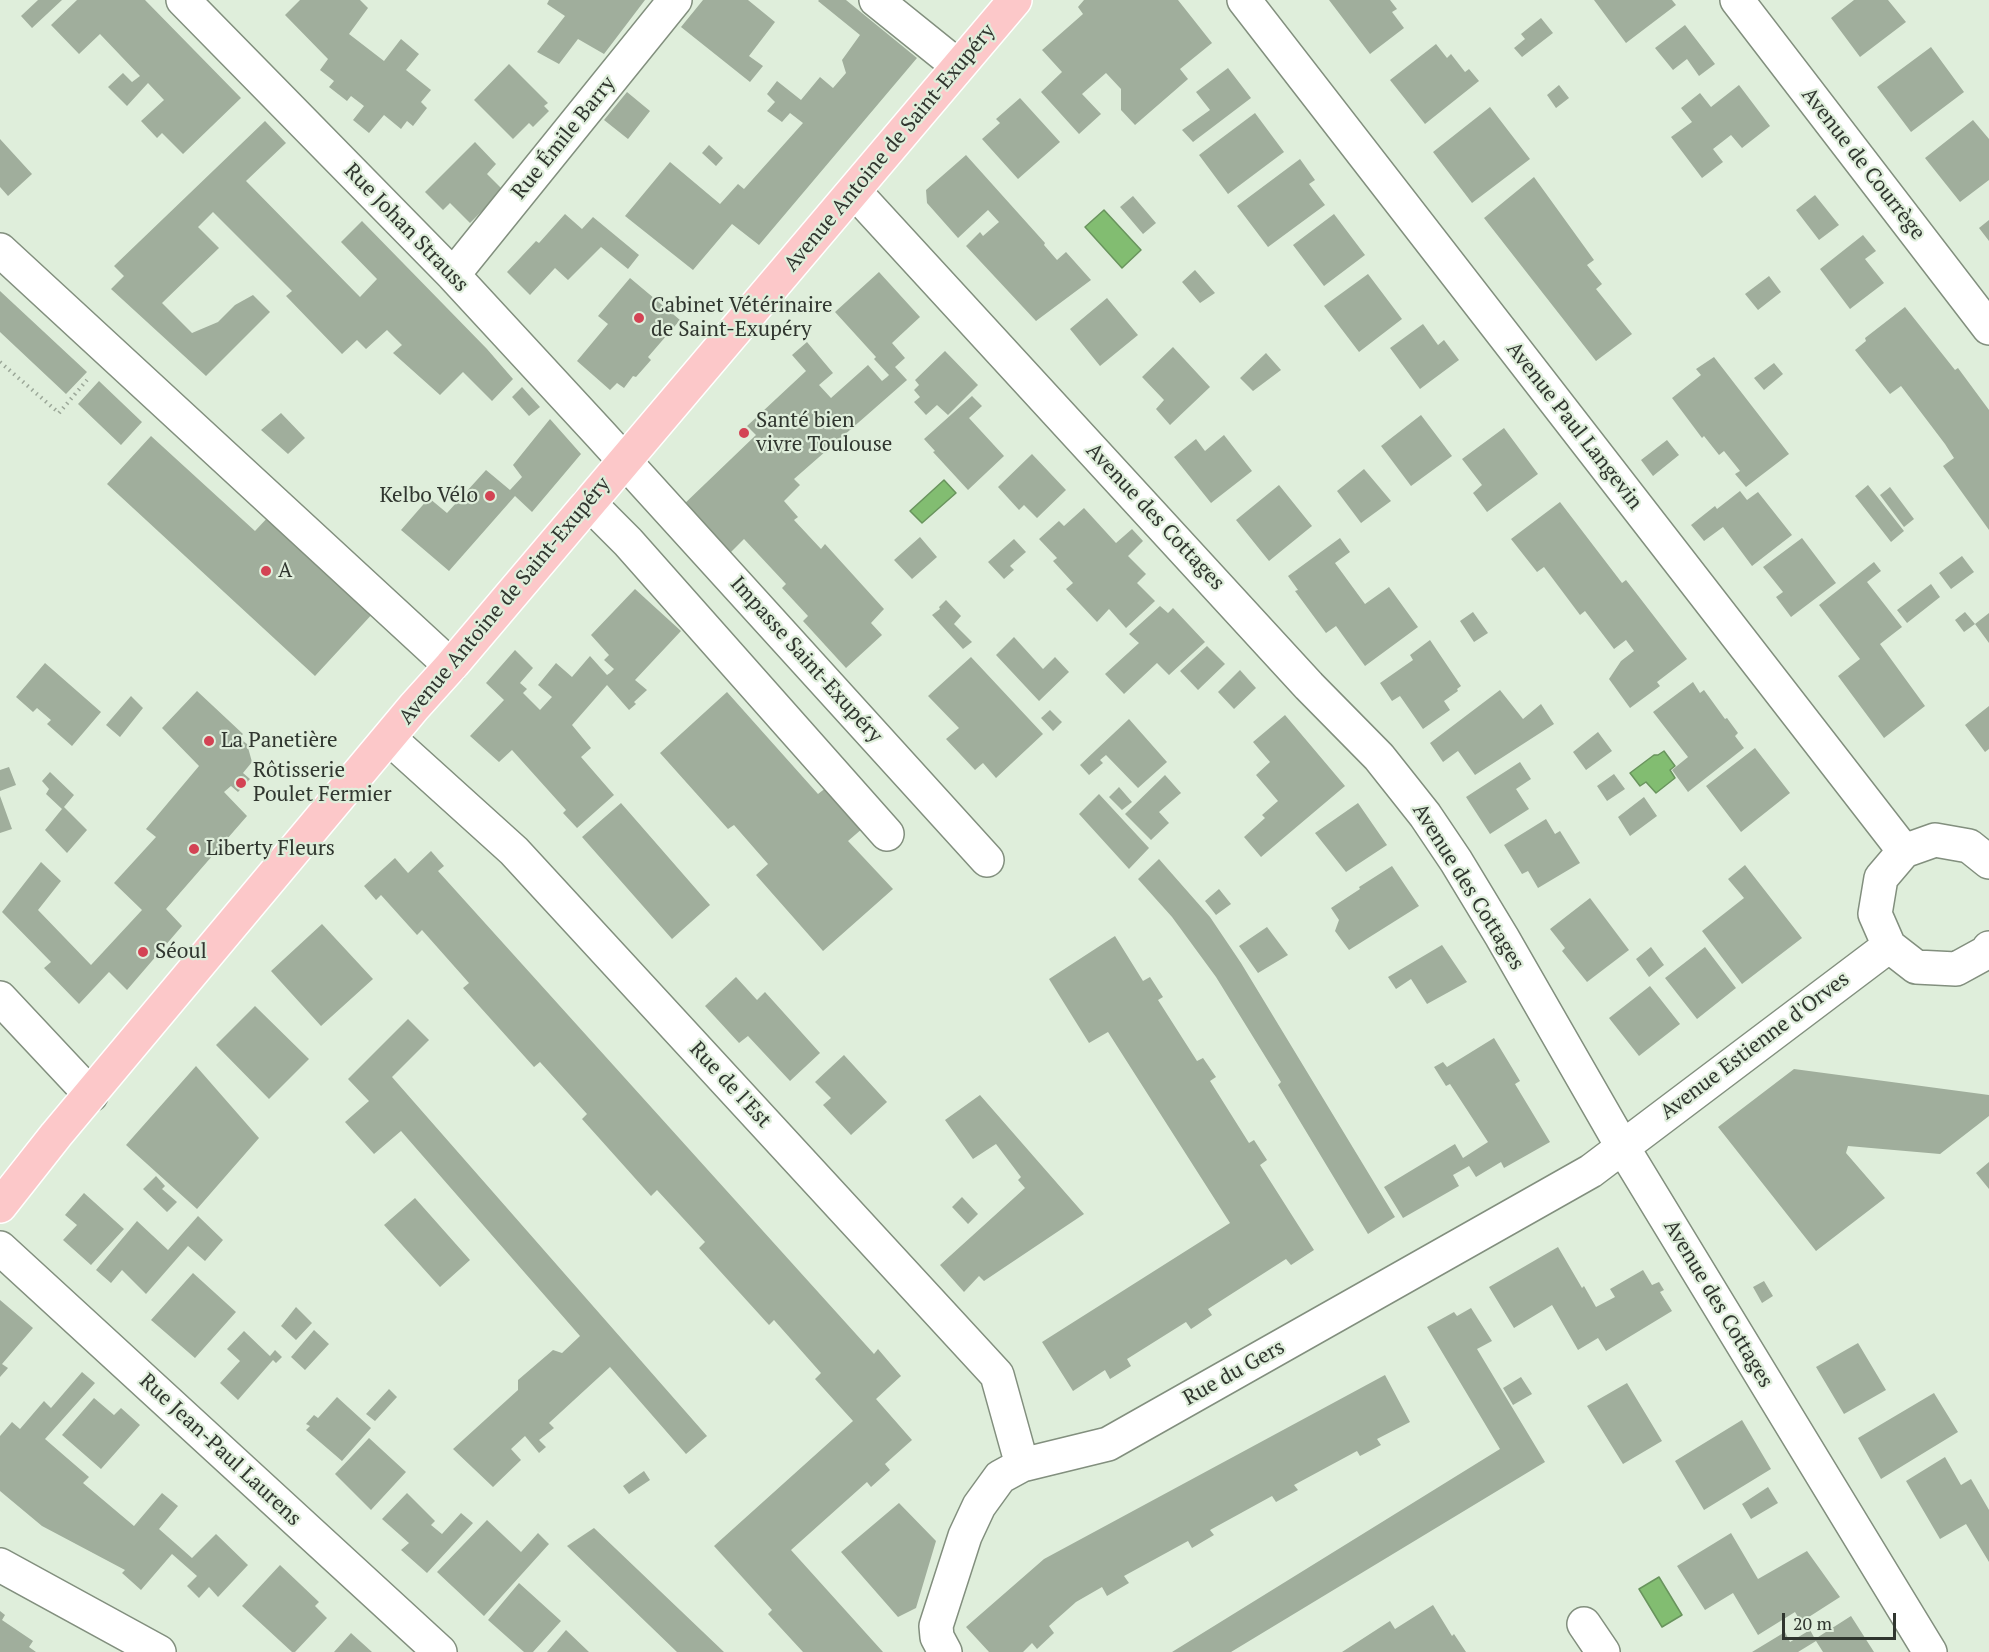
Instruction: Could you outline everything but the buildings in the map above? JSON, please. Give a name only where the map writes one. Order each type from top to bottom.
[{"type":"main road","name":"Avenue Antoine de Saint-Exupéry","points":[[0,1206],[414,707],[1016,0]]},
{"type":"street","name":"Rue Johan Strauss","points":[[183,0],[453,275],[625,460]]},
{"type":"street","name":"Rue Émile Barry","points":[[453,275],[675,0]]},
{"type":"street","points":[[876,0],[958,66]]},
{"type":"street","name":"Avenue Paul Langevin","points":[[1245,0],[1904,852]]},
{"type":"street","name":"Avenue de Courrège","points":[[1737,0],[1989,328]]},
{"type":"street","name":"Avenue des Cottages","points":[[854,190],[1301,677],[1379,757],[1425,815],[1502,937],[1622,1146],[1930,1652]]},
{"type":"street","points":[[0,250],[451,666]]},
{"type":"street","name":"Impasse Saint-Exupéry","points":[[625,460],[987,860]]},
{"type":"street","points":[[589,503],[628,542],[887,834]]},
{"type":"street","name":"Rue de l'Est","points":[[389,738],[514,851],[997,1375],[1022,1465]]},
{"type":"street","points":[[1988,952],[1956,969],[1916,967],[1888,946],[1875,914],[1881,878],[1904,852],[1935,840],[1969,846],[1989,862]]},
{"type":"street","name":"Avenue Estienne d'Orves","points":[[1622,1146],[1888,946]]},
{"type":"street","points":[[0,998],[91,1095]]},
{"type":"street","name":"Rue du Gers","points":[[945,1652],[937,1637],[936,1626],[965,1536],[979,1506],[1000,1477],[1022,1465],[1108,1444],[1590,1171],[1622,1146]]},
{"type":"street","name":"Rue Jean-Paul Laurens","points":[[0,1248],[440,1652]]},
{"type":"street","points":[[0,1565],[159,1652]]},
{"type":"street","points":[[1584,1624],[1603,1652]]},
{"type":"path","points":[[0,362],[59,413],[111,352]]},
{"type":"shaded area","points":[[1104,210],[1141,250],[1122,268],[1085,227]]},
{"type":"shaded area","points":[[944,480],[956,493],[922,523],[910,511]]},
{"type":"shaded area","points":[[1664,751],[1675,766],[1670,770],[1675,778],[1656,793],[1646,782],[1640,786],[1630,773],[1654,755]]},
{"type":"shaded area","points":[[1659,1577],[1682,1615],[1662,1627],[1639,1589]]},
{"type":"place","name":"Cabinet Vétérinaire de Saint-Exupéry","points":[[639,318]]},
{"type":"place","name":"Santé bien vivre Toulouse","points":[[744,433]]},
{"type":"place","name":"Kelbo Vélo","points":[[490,496]]},
{"type":"place","name":"A","points":[[266,571]]},
{"type":"place","name":"La Panetière","points":[[209,741]]},
{"type":"place","name":"Rôtisserie Poulet Fermier","points":[[241,783]]},
{"type":"place","name":"Liberty Fleurs","points":[[194,849]]},
{"type":"place","name":"Séoul","points":[[143,952]]}]
